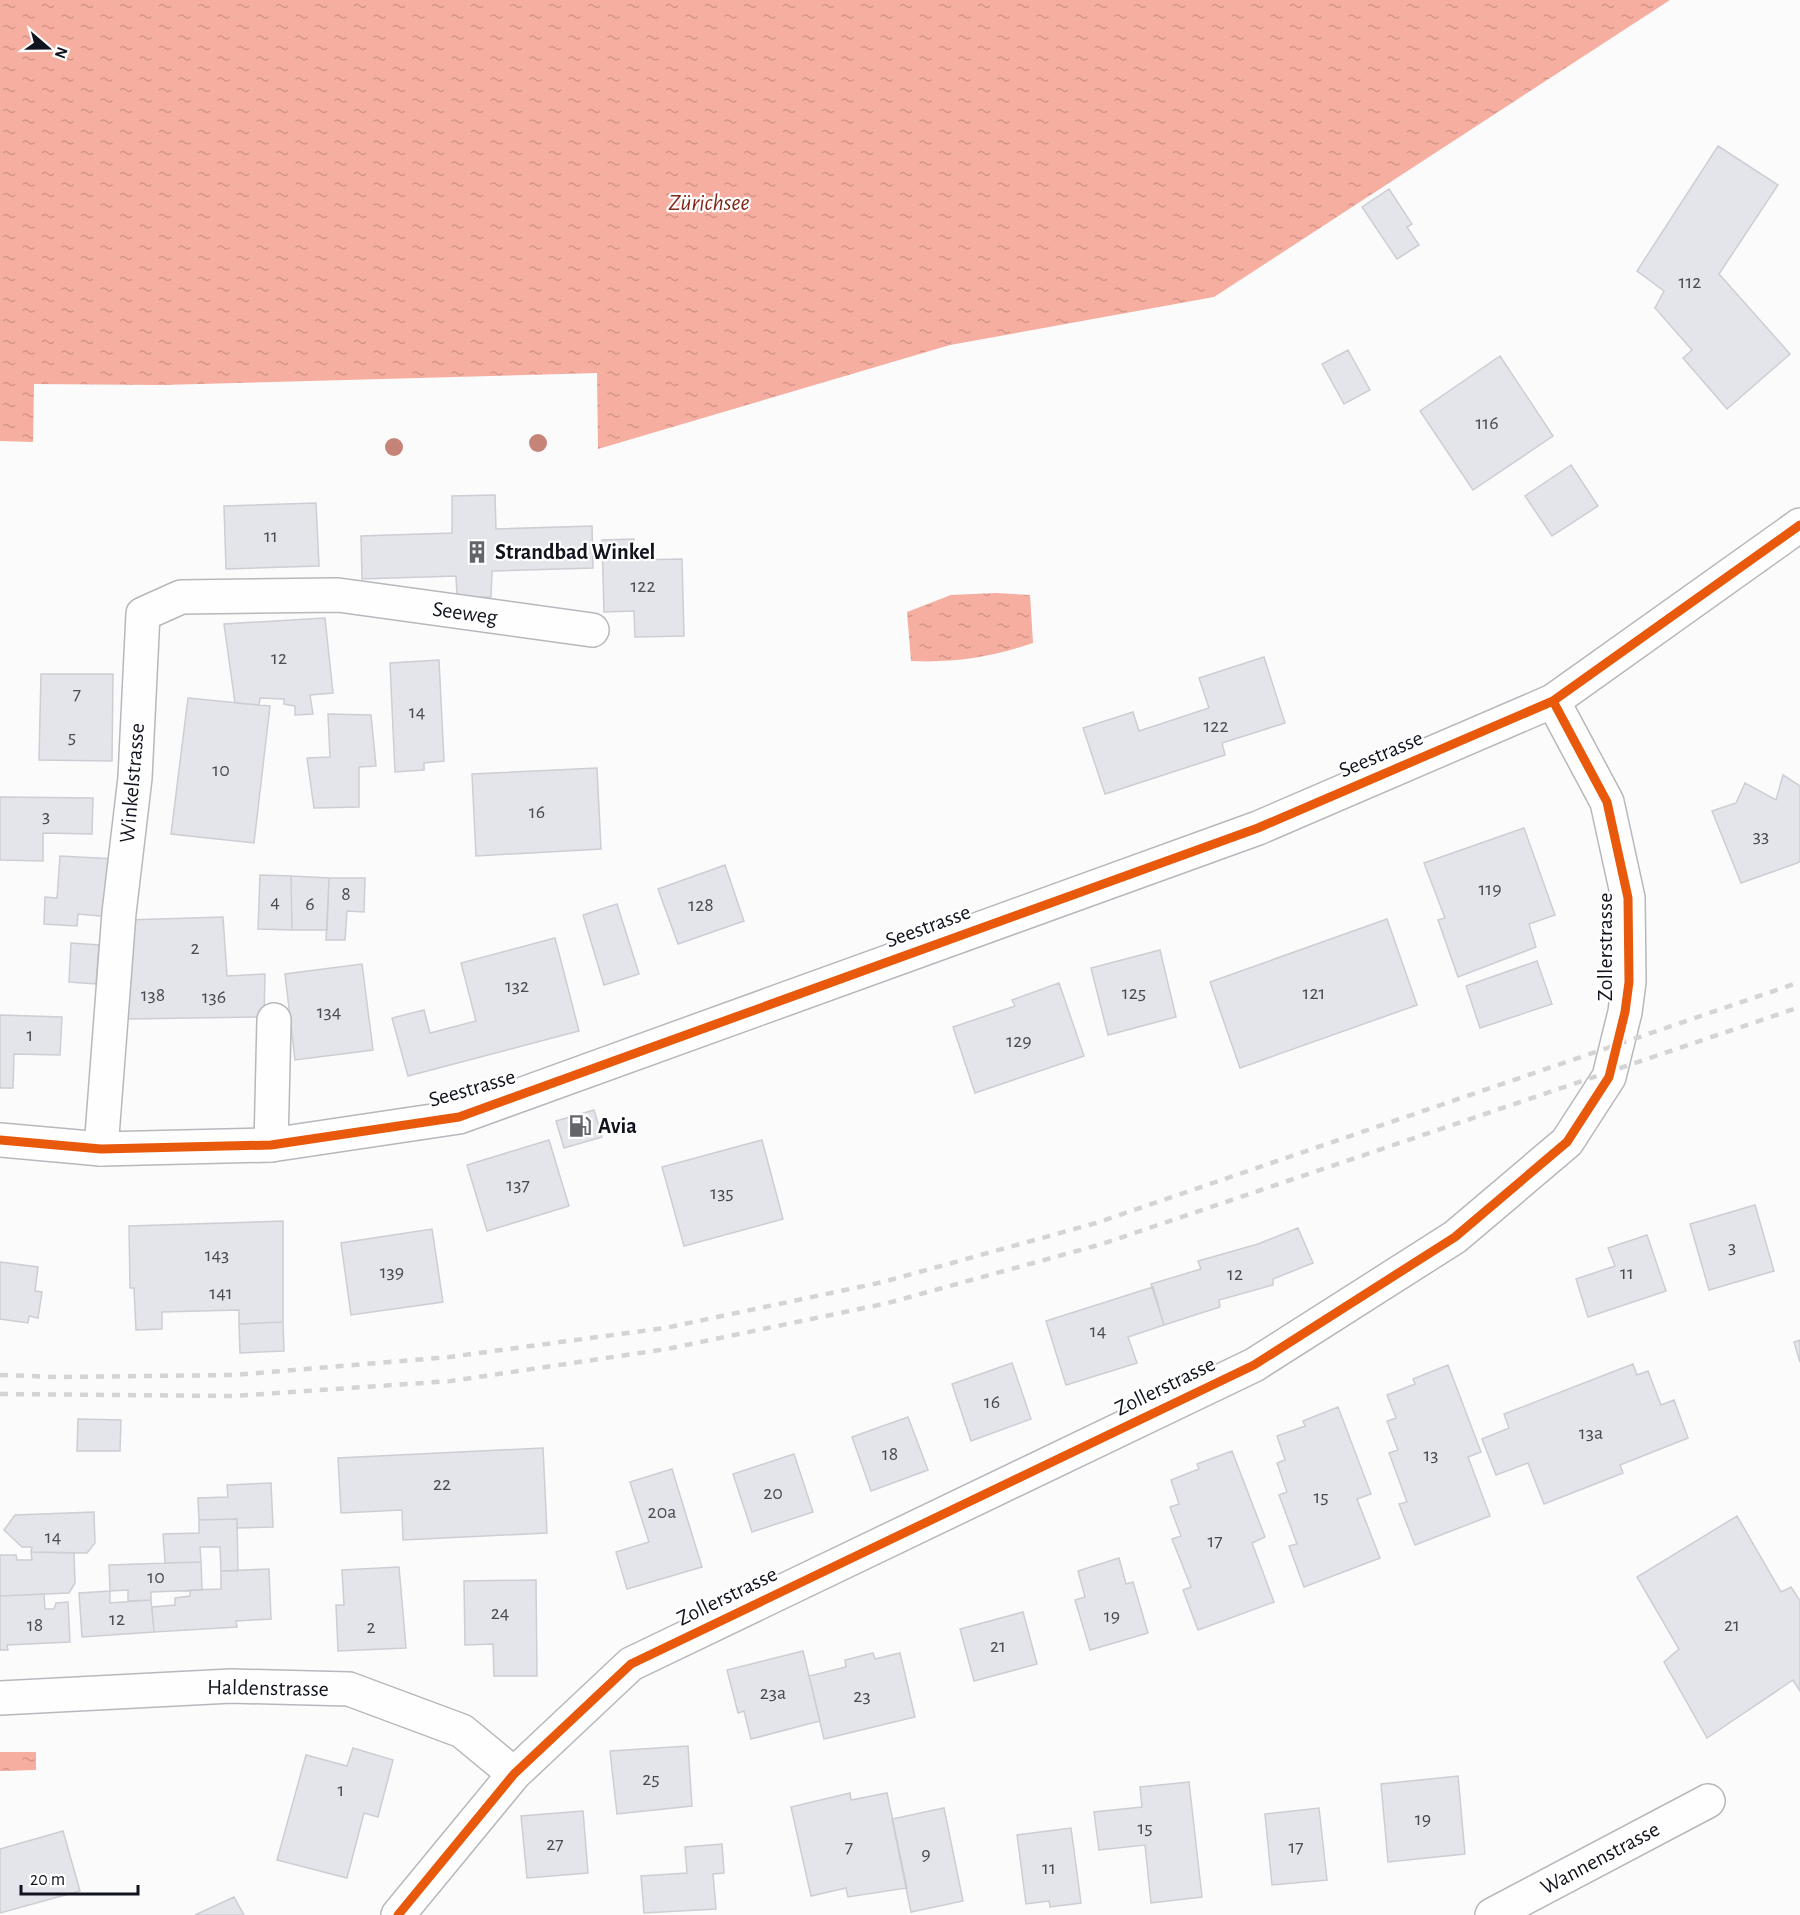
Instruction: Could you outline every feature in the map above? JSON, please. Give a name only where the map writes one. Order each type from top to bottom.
[{"type":"street","name":"Seestrasse","points":[[0,1140],[101,1149],[271,1145],[459,1117],[1258,828],[1552,701],[1800,525]]},
{"type":"street","name":"Seeweg","points":[[338,596],[592,630]]},
{"type":"street","name":"Winkelstrasse","points":[[101,1149],[119,913],[135,778],[143,614],[182,597],[338,596]]},
{"type":"street","name":"Zollerstrasse","points":[[398,1915],[514,1774],[631,1664],[1254,1365],[1455,1237],[1567,1142],[1609,1077],[1625,1012],[1629,982],[1628,898],[1607,802],[1552,701]]},
{"type":"street","points":[[271,1145],[274,1020]]},
{"type":"street","name":"Haldenstrasse","points":[[0,1698],[231,1686],[349,1689],[462,1731],[514,1774]]},
{"type":"street","name":"Wannenstrasse","points":[[1492,1915],[1708,1800]]},
{"type":"water","name":"Zürichsee","points":[[0,0],[1670,0],[1214,297],[950,345],[598,449],[597,373],[161,385],[34,384],[33,442],[0,441]]},
{"type":"water","points":[[996,593],[1030,595],[1033,643],[973,658],[911,661],[907,612],[951,595]]},
{"type":"water","points":[[0,1752],[36,1752],[36,1770],[0,1771]]},
{"type":"building","points":[[1718,146],[1778,185],[1719,274],[1790,354],[1727,409],[1683,358],[1692,350],[1655,308],[1664,291],[1637,271]]},
{"type":"building","points":[[1389,189],[1412,224],[1407,227],[1419,245],[1397,259],[1362,207]]},
{"type":"building","points":[[1348,350],[1370,390],[1344,404],[1322,364]]},
{"type":"building","points":[[1500,356],[1553,436],[1473,490],[1420,411]]},
{"type":"building","points":[[1571,465],[1598,506],[1552,536],[1525,496]]},
{"type":"building","name":"Strandbad Winkel","points":[[495,495],[496,529],[592,526],[593,568],[492,571],[491,597],[457,598],[456,576],[362,579],[361,536],[452,533],[452,496]]},
{"type":"building","points":[[316,503],[319,566],[226,569],[224,506]]},
{"type":"building","points":[[634,539],[634,560],[682,559],[684,636],[635,637],[634,611],[604,612],[602,540]]},
{"type":"building","points":[[325,618],[333,693],[310,695],[313,714],[295,715],[295,706],[284,704],[284,699],[260,698],[259,705],[235,703],[224,624]]},
{"type":"building","points":[[1264,657],[1285,723],[1222,743],[1225,755],[1105,794],[1083,728],[1133,712],[1139,731],[1209,708],[1199,678]]},
{"type":"building","points":[[439,660],[444,761],[424,763],[424,770],[395,772],[390,663]]},
{"type":"building","points":[[41,674],[113,674],[112,761],[39,760]]},
{"type":"building","points":[[188,698],[270,706],[254,843],[171,834]]},
{"type":"building","points":[[328,714],[371,715],[376,766],[359,767],[359,807],[314,808],[307,758],[330,757]]},
{"type":"building","points":[[597,768],[601,849],[476,856],[472,774]]},
{"type":"building","points":[[1783,775],[1800,786],[1800,862],[1741,883],[1712,811],[1736,803],[1745,783],[1776,800]]},
{"type":"building","points":[[0,797],[93,798],[92,834],[43,833],[43,861],[0,860]]},
{"type":"building","points":[[1524,828],[1555,915],[1529,924],[1536,947],[1458,977],[1438,920],[1445,918],[1424,863]]},
{"type":"building","points":[[60,856],[115,859],[111,917],[78,914],[77,926],[44,924],[45,897],[57,898]]},
{"type":"building","points":[[725,865],[744,921],[678,944],[658,889]]},
{"type":"building","points":[[260,875],[291,876],[292,930],[258,929]]},
{"type":"building","points":[[291,876],[329,878],[327,930],[292,930]]},
{"type":"building","points":[[329,878],[365,878],[364,912],[347,911],[345,940],[326,940]]},
{"type":"building","points":[[617,904],[639,974],[604,985],[583,915]]},
{"type":"building","points":[[223,917],[227,976],[265,974],[264,1017],[127,1019],[126,920]]},
{"type":"building","points":[[1387,919],[1417,1005],[1240,1068],[1210,982]]},
{"type":"building","points":[[555,938],[579,1031],[408,1076],[392,1018],[424,1010],[430,1033],[476,1021],[461,963]]},
{"type":"building","points":[[71,943],[99,945],[96,984],[69,982]]},
{"type":"building","points":[[1160,950],[1176,1017],[1108,1035],[1091,968]]},
{"type":"building","points":[[1537,961],[1552,1004],[1480,1028],[1466,986]]},
{"type":"building","points":[[362,964],[373,1050],[295,1060],[285,974]]},
{"type":"building","points":[[1059,983],[1084,1056],[975,1093],[953,1027],[1015,1006],[1012,1000]]},
{"type":"building","points":[[0,1015],[62,1017],[60,1055],[14,1054],[13,1088],[0,1088]]},
{"type":"building","points":[[594,1110],[602,1137],[564,1148],[556,1121]]},
{"type":"building","points":[[549,1140],[569,1206],[487,1231],[467,1165]]},
{"type":"building","points":[[762,1140],[783,1219],[684,1246],[662,1167]]},
{"type":"building","points":[[1755,1205],[1774,1271],[1709,1290],[1690,1224]]},
{"type":"building","points":[[283,1221],[283,1322],[239,1324],[239,1310],[162,1312],[162,1329],[136,1330],[134,1288],[130,1288],[129,1226]]},
{"type":"building","points":[[1298,1228],[1313,1263],[1273,1279],[1273,1285],[1219,1300],[1220,1307],[1164,1325],[1151,1284],[1201,1269],[1198,1261],[1258,1244]]},
{"type":"building","points":[[432,1229],[443,1302],[351,1315],[341,1243]]},
{"type":"building","points":[[1647,1235],[1666,1291],[1588,1317],[1576,1279],[1615,1266],[1608,1248]]},
{"type":"building","points":[[0,1262],[38,1267],[35,1291],[42,1292],[38,1318],[29,1316],[28,1323],[0,1319]]},
{"type":"building","points":[[1153,1287],[1164,1325],[1128,1337],[1137,1363],[1066,1385],[1046,1321]]},
{"type":"building","points":[[283,1322],[284,1351],[240,1353],[239,1324]]},
{"type":"building","points":[[1800,1340],[1800,1362],[1794,1342]]},
{"type":"building","points":[[1012,1363],[1031,1419],[971,1441],[952,1384]]},
{"type":"building","points":[[1633,1364],[1637,1375],[1648,1371],[1661,1405],[1674,1400],[1688,1438],[1620,1465],[1623,1473],[1544,1504],[1528,1463],[1496,1475],[1482,1439],[1509,1428],[1504,1414]]},
{"type":"building","points":[[1448,1365],[1481,1452],[1468,1457],[1490,1516],[1415,1545],[1399,1504],[1407,1502],[1389,1453],[1398,1450],[1387,1421],[1396,1418],[1387,1395],[1415,1384],[1413,1379]]},
{"type":"building","points":[[1338,1407],[1371,1494],[1357,1499],[1380,1558],[1304,1587],[1289,1546],[1297,1544],[1279,1495],[1287,1492],[1277,1463],[1285,1460],[1277,1436],[1305,1426],[1303,1421]]},
{"type":"building","points":[[908,1417],[928,1470],[871,1491],[852,1437]]},
{"type":"building","points":[[78,1419],[121,1420],[120,1451],[77,1451]]},
{"type":"building","points":[[543,1448],[547,1533],[403,1540],[402,1510],[341,1513],[338,1458]]},
{"type":"building","points":[[1232,1451],[1265,1537],[1252,1543],[1274,1602],[1198,1630],[1183,1590],[1191,1587],[1172,1539],[1181,1536],[1170,1507],[1179,1504],[1171,1480],[1199,1469],[1197,1464]]},
{"type":"building","points":[[794,1454],[813,1512],[752,1532],[733,1474]]},
{"type":"building","points":[[672,1469],[702,1567],[627,1589],[616,1552],[649,1542],[630,1482]]},
{"type":"building","points":[[271,1483],[273,1527],[237,1528],[237,1519],[199,1520],[198,1498],[228,1497],[227,1485]]},
{"type":"building","points":[[94,1512],[95,1543],[87,1553],[31,1552],[32,1547],[22,1547],[4,1530],[15,1515]]},
{"type":"building","points":[[1737,1516],[1781,1592],[1791,1587],[1800,1601],[1800,1691],[1793,1680],[1707,1738],[1664,1662],[1679,1649],[1637,1577]]},
{"type":"building","points":[[237,1519],[238,1571],[221,1571],[220,1547],[200,1547],[201,1562],[165,1563],[163,1534],[199,1533],[199,1520]]},
{"type":"building","points":[[31,1552],[74,1553],[75,1583],[69,1593],[0,1596],[0,1555],[16,1555],[17,1560],[32,1560]]},
{"type":"building","points":[[1119,1558],[1126,1584],[1133,1582],[1148,1633],[1090,1650],[1075,1600],[1085,1597],[1078,1571]]},
{"type":"building","points":[[201,1562],[202,1590],[151,1592],[151,1600],[128,1601],[128,1590],[110,1591],[109,1565]]},
{"type":"building","points":[[399,1567],[406,1648],[338,1651],[336,1605],[344,1605],[342,1570]]},
{"type":"building","points":[[269,1569],[271,1619],[236,1621],[237,1627],[154,1632],[152,1607],[175,1605],[175,1598],[190,1596],[190,1590],[221,1589],[221,1571]]},
{"type":"building","points":[[536,1580],[537,1676],[494,1676],[493,1644],[465,1645],[464,1581]]},
{"type":"building","points":[[110,1591],[110,1603],[151,1600],[154,1632],[82,1637],[79,1593]]},
{"type":"building","points":[[44,1594],[45,1609],[54,1609],[56,1603],[68,1602],[70,1642],[7,1645],[8,1650],[0,1650],[0,1596]]},
{"type":"building","points":[[1023,1612],[1037,1664],[974,1681],[960,1629]]},
{"type":"building","points":[[803,1651],[820,1721],[751,1739],[744,1711],[738,1713],[727,1670]]},
{"type":"building","points":[[873,1653],[875,1659],[900,1653],[915,1717],[824,1739],[809,1676],[846,1667],[845,1660]]},
{"type":"building","points":[[688,1746],[692,1806],[617,1814],[610,1751]]},
{"type":"building","points":[[353,1748],[393,1760],[378,1817],[364,1813],[347,1878],[277,1860],[306,1755],[347,1766]]},
{"type":"building","points":[[1458,1776],[1465,1854],[1388,1862],[1381,1784]]},
{"type":"building","points":[[1189,1782],[1202,1897],[1151,1903],[1145,1845],[1099,1850],[1094,1812],[1142,1807],[1140,1787]]},
{"type":"building","points":[[850,1793],[851,1800],[887,1793],[907,1888],[848,1897],[846,1888],[811,1896],[791,1807]]},
{"type":"building","points":[[944,1808],[963,1901],[911,1912],[892,1819]]},
{"type":"building","points":[[1319,1808],[1327,1880],[1272,1885],[1265,1814]]},
{"type":"building","points":[[583,1811],[588,1873],[527,1878],[521,1816]]},
{"type":"building","points":[[1071,1828],[1081,1903],[1050,1907],[1049,1901],[1026,1904],[1017,1835]]},
{"type":"building","points":[[63,1831],[80,1891],[0,1913],[0,1849]]},
{"type":"building","points":[[722,1844],[724,1873],[713,1874],[716,1909],[644,1913],[641,1876],[687,1873],[685,1847]]},
{"type":"building","points":[[234,1897],[244,1915],[195,1915]]},
{"type":"railway","points":[[0,1375],[58,1377],[234,1375],[449,1357],[665,1328],[883,1282],[1096,1223],[1800,982]]},
{"type":"railway","points":[[0,1394],[234,1396],[451,1381],[667,1349],[888,1303],[1102,1244],[1800,1007]]},
{"type":"cycle path","points":[[0,1140],[101,1149],[271,1145],[459,1117],[1258,828],[1553,701],[1800,525]]},
{"type":"cycle path","points":[[398,1915],[514,1774],[631,1664],[1254,1365],[1455,1237],[1567,1142],[1609,1077],[1625,1012],[1629,982],[1628,898],[1607,802],[1553,701]]},
{"type":"place","name":"Strandbad Winkel","points":[[477,552]]},
{"type":"place","name":"Avia","points":[[580,1126]]}]
